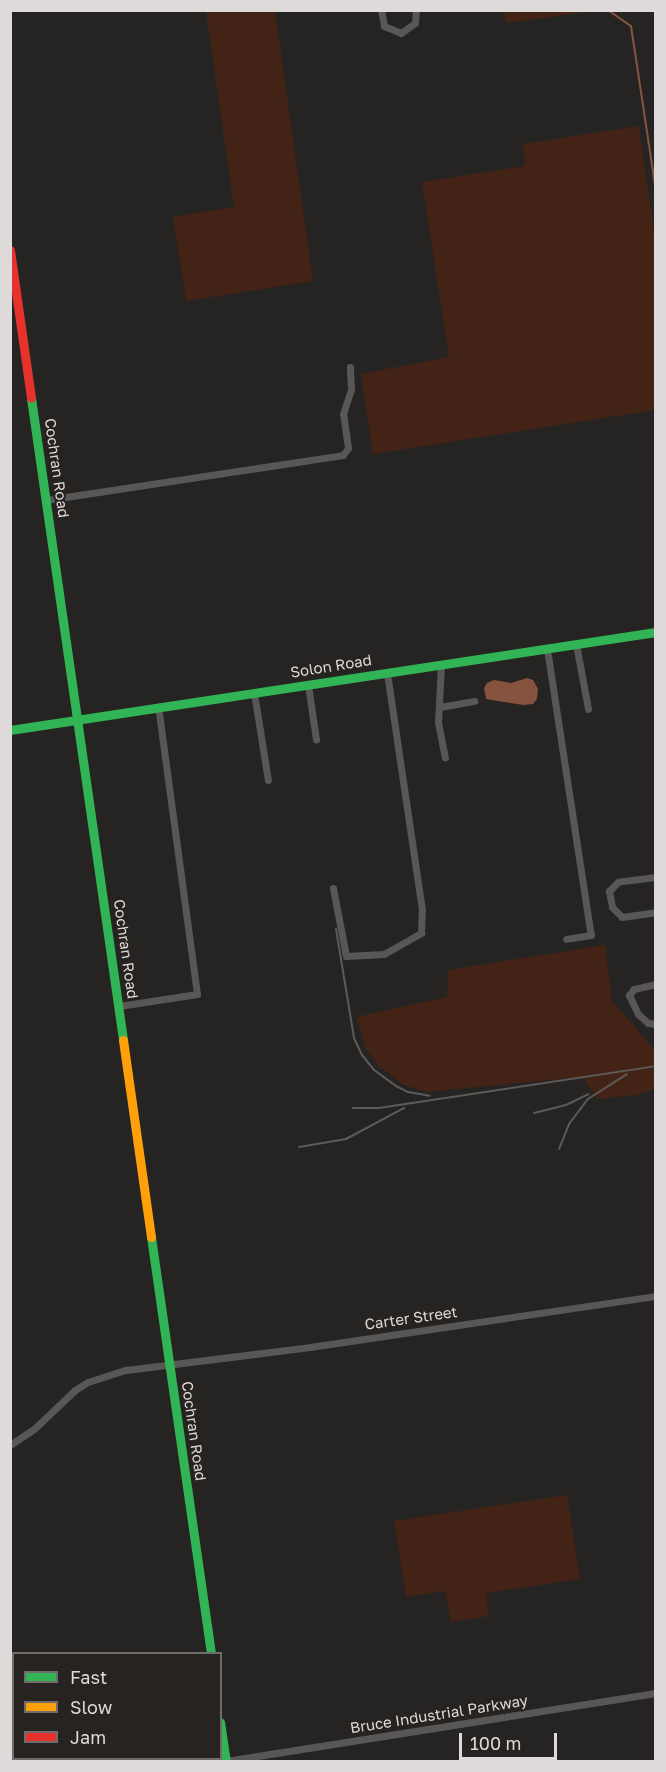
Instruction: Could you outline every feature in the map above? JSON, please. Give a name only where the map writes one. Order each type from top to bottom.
[{"type":"street","points":[[381,10],[384,26],[401,33],[415,23],[416,10]]},
{"type":"street","name":"Cochran Road","points":[[10,250],[211,1652]]},
{"type":"street","points":[[46,500],[343,455],[348,448],[343,414],[351,389],[350,367]]},
{"type":"street","name":"Solon Road","points":[[10,730],[656,632]]},
{"type":"street","points":[[576,644],[588,709]]},
{"type":"street","points":[[547,649],[591,935],[566,939]]},
{"type":"street","points":[[441,665],[438,722],[445,757]]},
{"type":"street","points":[[333,888],[346,956],[384,954],[421,933],[422,910],[387,673]]},
{"type":"street","points":[[308,685],[316,739]]},
{"type":"street","points":[[254,693],[268,780]]},
{"type":"street","points":[[440,707],[474,701]]},
{"type":"street","points":[[119,1006],[196,994],[158,707]]},
{"type":"street","points":[[656,877],[618,882],[609,891],[612,907],[622,916],[656,912]]},
{"type":"street","points":[[656,984],[634,989],[629,995],[638,1014],[648,1023],[656,1024]]},
{"type":"street","name":"Carter Street","points":[[10,1445],[35,1428],[63,1399],[88,1382],[126,1370],[310,1347],[656,1296]]},
{"type":"street","name":"Bruce Industrial Parkway","points":[[226,1761],[656,1693]]},
{"type":"street","points":[[222,1735],[226,1761]]},
{"type":"shaded area","points":[[504,10],[595,11],[506,23]]},
{"type":"shaded area","points":[[206,11],[275,11],[313,281],[186,301],[173,217],[234,207]]},
{"type":"shaded area","points":[[639,126],[655,238],[655,410],[373,454],[361,374],[449,357],[422,182],[525,166],[523,144]]},
{"type":"shaded area","points":[[527,678],[533,680],[538,689],[537,699],[533,704],[523,705],[486,699],[484,688],[487,683],[494,680],[511,683]]},
{"type":"shaded area","points":[[605,945],[612,1001],[655,1050],[655,1089],[637,1095],[598,1099],[582,1077],[426,1092],[402,1084],[378,1065],[366,1049],[356,1017],[447,997],[448,970]]},
{"type":"shaded area","points":[[567,1495],[580,1579],[486,1593],[489,1616],[451,1622],[445,1591],[406,1597],[394,1521]]},
{"type":"waterway","points":[[608,10],[631,26],[656,191]]},
{"type":"railway","points":[[336,929],[354,1038],[362,1055],[374,1070],[396,1086],[408,1092],[430,1096]]},
{"type":"railway","points":[[353,1108],[379,1108],[656,1066]]},
{"type":"railway","points":[[559,1149],[569,1124],[588,1099],[627,1074]]},
{"type":"railway","points":[[534,1113],[566,1105],[589,1094]]},
{"type":"railway","points":[[299,1147],[346,1139],[404,1108]]},
{"type":"traffic: fast","points":[[31,398],[123,1040]]},
{"type":"traffic: fast","points":[[10,730],[656,632]]},
{"type":"traffic: fast","points":[[151,1237],[211,1652]]},
{"type":"traffic: fast","points":[[222,1735],[226,1762]]},
{"type":"traffic: slow","points":[[123,1040],[151,1237]]},
{"type":"traffic: jam","points":[[10,250],[31,398]]}]
